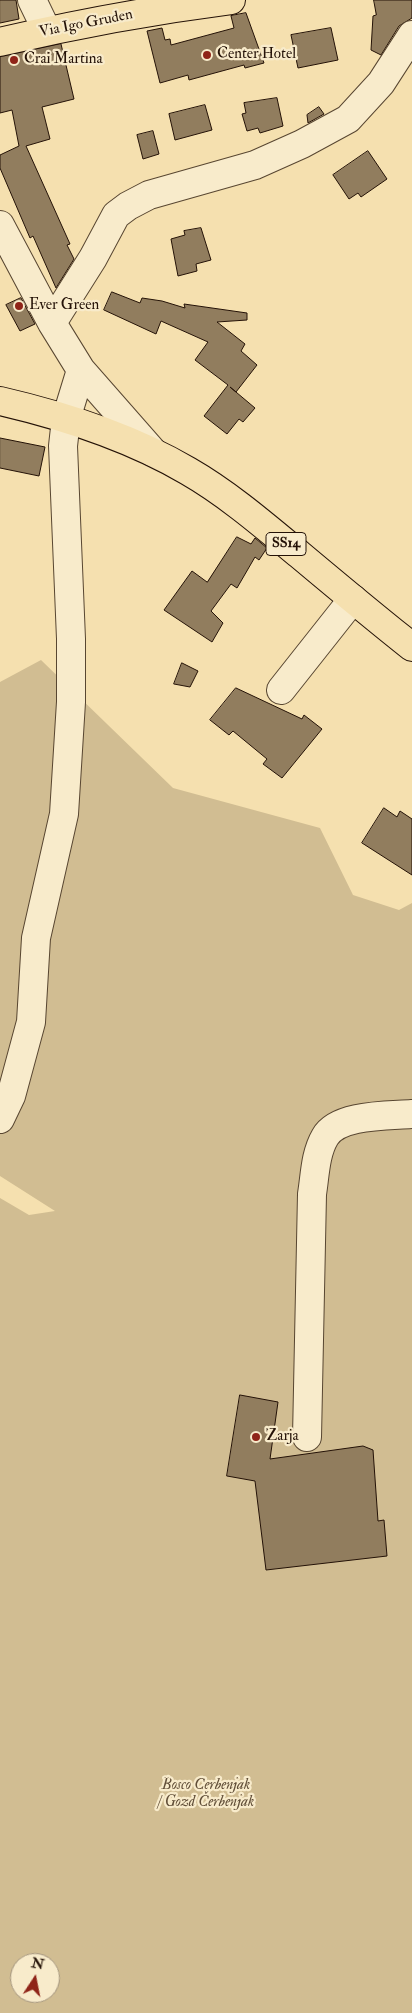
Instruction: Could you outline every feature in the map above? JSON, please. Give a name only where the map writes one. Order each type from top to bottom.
[{"type":"main road","name":"Via Igo Gruden","points":[[0,42],[184,3],[231,0]]},
{"type":"main road","name":"SS14","points":[[0,401],[106,432],[153,452],[190,472],[243,510],[412,647]]},
{"type":"street","points":[[32,0],[47,31]]},
{"type":"street","points":[[52,323],[93,258],[116,215],[128,206],[150,195],[255,165],[302,144],[348,119],[381,83],[412,35]]},
{"type":"street","points":[[0,225],[52,323],[81,370],[153,452]]},
{"type":"street","points":[[0,1119],[11,1096],[31,1022],[36,938],[64,814],[71,702],[71,639],[63,446],[66,419],[81,370]]},
{"type":"street","points":[[281,690],[353,599]]},
{"type":"street","points":[[306,1437],[312,1194],[318,1156],[325,1136],[340,1123],[359,1118],[412,1114]]},
{"type":"green space","name":"Bosco Cerbenjak / Gozd Čerbenjak","points":[[41,660],[173,788],[320,828],[353,895],[399,910],[412,903],[412,2013],[0,2013],[0,1198],[29,1215],[55,1211],[0,1176],[0,682]]},
{"type":"building","points":[[0,0],[16,0],[19,19],[0,23]]},
{"type":"building","points":[[374,0],[412,0],[412,18],[399,26],[381,55],[371,50],[373,16],[376,15]]},
{"type":"building","name":"Center Hotel","points":[[246,13],[264,63],[245,68],[244,65],[189,80],[188,75],[160,83],[147,31],[162,28],[165,40],[170,39],[171,45],[234,28],[231,16]]},
{"type":"building","points":[[331,28],[338,60],[298,68],[291,35]]},
{"type":"building","points":[[61,44],[74,99],[42,107],[50,139],[26,146],[70,244],[67,245],[74,259],[56,288],[33,236],[30,238],[0,168],[0,155],[19,146],[12,110],[0,113],[0,57]]},
{"type":"building","points":[[277,98],[283,126],[260,133],[258,128],[247,131],[242,114],[246,113],[244,103]]},
{"type":"building","points":[[205,105],[212,130],[175,140],[169,114]]},
{"type":"building","points":[[319,107],[324,114],[308,123],[307,115]]},
{"type":"building","points":[[153,131],[159,154],[143,159],[137,135]]},
{"type":"building","points":[[368,151],[387,179],[361,197],[358,193],[349,199],[333,175]]},
{"type":"building","points":[[201,228],[211,260],[196,264],[197,271],[178,276],[171,239],[185,235],[184,231]]},
{"type":"building","points":[[112,292],[140,303],[142,298],[162,301],[185,308],[184,304],[247,313],[247,320],[217,322],[245,344],[241,351],[257,365],[236,392],[230,387],[255,408],[243,422],[239,419],[227,434],[204,416],[228,385],[195,360],[208,342],[161,321],[156,334],[104,310]]},
{"type":"building","points":[[21,298],[35,324],[20,331],[6,305]]},
{"type":"building","points":[[0,438],[45,447],[39,476],[0,468]]},
{"type":"building","points":[[237,537],[251,544],[255,538],[267,548],[259,560],[255,557],[237,588],[231,584],[211,611],[223,623],[212,642],[164,610],[192,571],[207,582]]},
{"type":"building","points":[[182,663],[198,671],[190,687],[174,684]]},
{"type":"building","points":[[236,688],[302,719],[304,715],[322,729],[282,778],[263,764],[267,759],[233,731],[229,735],[210,720]]},
{"type":"building","points":[[384,808],[397,817],[400,811],[412,819],[412,875],[362,843]]},
{"type":"building","points":[[240,1395],[278,1402],[270,1459],[363,1446],[373,1450],[378,1521],[384,1520],[387,1556],[266,1570],[255,1481],[227,1476]]},
{"type":"place","name":"Center Hotel","points":[[207,55]]},
{"type":"place","name":"Crai Martina","points":[[14,60]]},
{"type":"place","name":"Ever Green","points":[[19,306]]},
{"type":"place","name":"Zarja","points":[[256,1437]]}]
